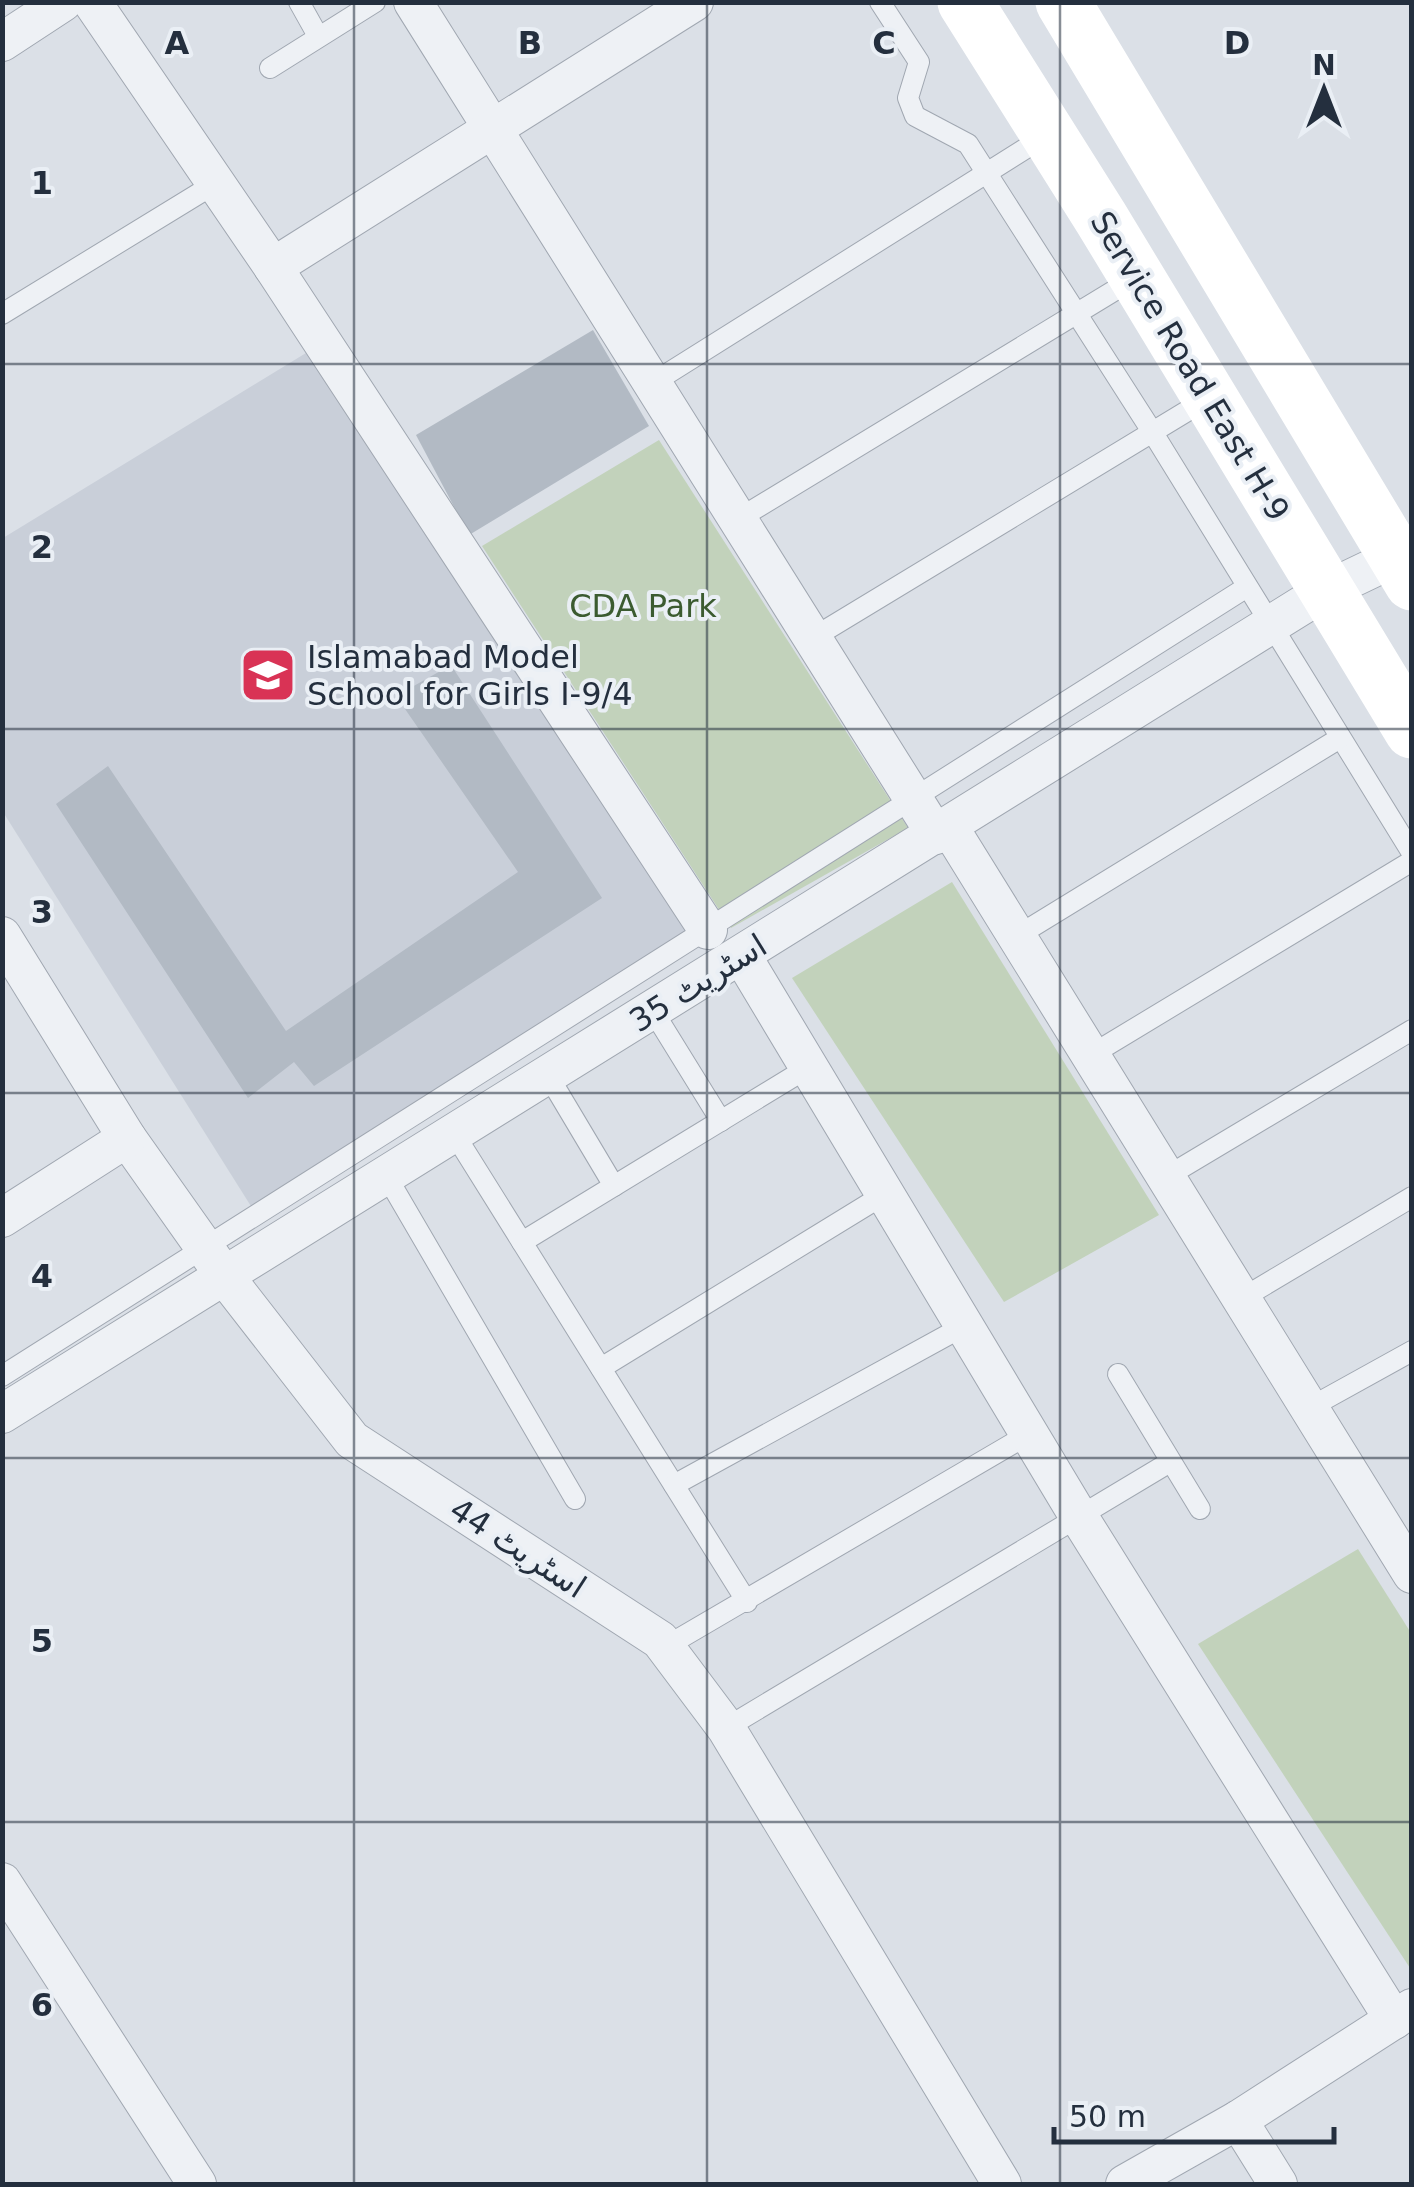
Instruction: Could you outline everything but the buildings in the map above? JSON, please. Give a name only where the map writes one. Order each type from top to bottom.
[{"type":"main road","name":"Service Road East H-9","points":[[965,2],[1137,276],[1412,731]]},
{"type":"main road","points":[[1062,2],[1170,174],[1404,570]]},
{"type":"main road","points":[[1101,218],[1170,174]]},
{"type":"street","points":[[2,42],[64,2]]},
{"type":"street","points":[[92,2],[273,267],[708,930]]},
{"type":"street","points":[[273,267],[694,2]]},
{"type":"street","points":[[420,5],[735,521],[914,797],[943,831],[1016,936],[1309,1408],[1406,1553]]},
{"type":"street","name":"اسٹریٹ 35","points":[[2,1414],[215,1263],[387,1177],[1325,591],[1404,570]]},
{"type":"street","name":"اسٹریٹ 44","points":[[2,936],[127,1138],[215,1263],[352,1440],[666,1647],[726,1728],[1002,2184]]},
{"type":"street","points":[[742,956],[1079,1517],[1403,2014],[1238,2120],[1125,2184]]},
{"type":"street","points":[[2,1218],[127,1138]]},
{"type":"street","points":[[2,1882],[197,2184]]},
{"type":"street","points":[[1238,2120],[1278,2184]]},
{"type":"lane","points":[[298,2],[318,36]]},
{"type":"lane","points":[[270,68],[375,2]]},
{"type":"lane","points":[[880,2],[918,62],[908,98],[916,116],[968,144],[1153,433],[1412,852]]},
{"type":"lane","points":[[652,384],[1048,134]]},
{"type":"lane","points":[[2,314],[216,183]]},
{"type":"lane","points":[[735,521],[1137,276]]},
{"type":"lane","points":[[811,639],[1210,398]]},
{"type":"lane","points":[[2,1376],[215,1263],[708,930],[1248,587]]},
{"type":"lane","points":[[1016,936],[1340,738]]},
{"type":"lane","points":[[1091,1056],[1412,861]]},
{"type":"lane","points":[[653,1012],[721,1120]]},
{"type":"lane","points":[[1166,1177],[1412,1030]]},
{"type":"lane","points":[[522,1242],[808,1066]]},
{"type":"lane","points":[[549,1076],[614,1186]]},
{"type":"lane","points":[[455,1135],[747,1602]]},
{"type":"lane","points":[[387,1177],[575,1499]]},
{"type":"lane","points":[[600,1368],[885,1194]]},
{"type":"lane","points":[[1241,1298],[1412,1196]]},
{"type":"lane","points":[[674,1485],[964,1326]]},
{"type":"lane","points":[[1309,1408],[1412,1351]]},
{"type":"lane","points":[[1118,1374],[1200,1509]]},
{"type":"lane","points":[[666,1647],[1029,1434]]},
{"type":"lane","points":[[726,1728],[1170,1462]]},
{"type":"shaded area","name":"Islamabad Model School for Girls I-9/4","points":[[324,342],[697,935],[254,1211],[3,812],[3,538]]},
{"type":"green space","name":"CDA Park","points":[[659,440],[908,828],[731,928],[482,546]]},
{"type":"green space","points":[[952,882],[1159,1215],[1004,1302],[792,978]]},
{"type":"green space","points":[[1358,1549],[1411,1633],[1410,1968],[1198,1644]]},
{"type":"place","name":"Islamabad Model School for Girls I-9/4","points":[[268,675]]}]
